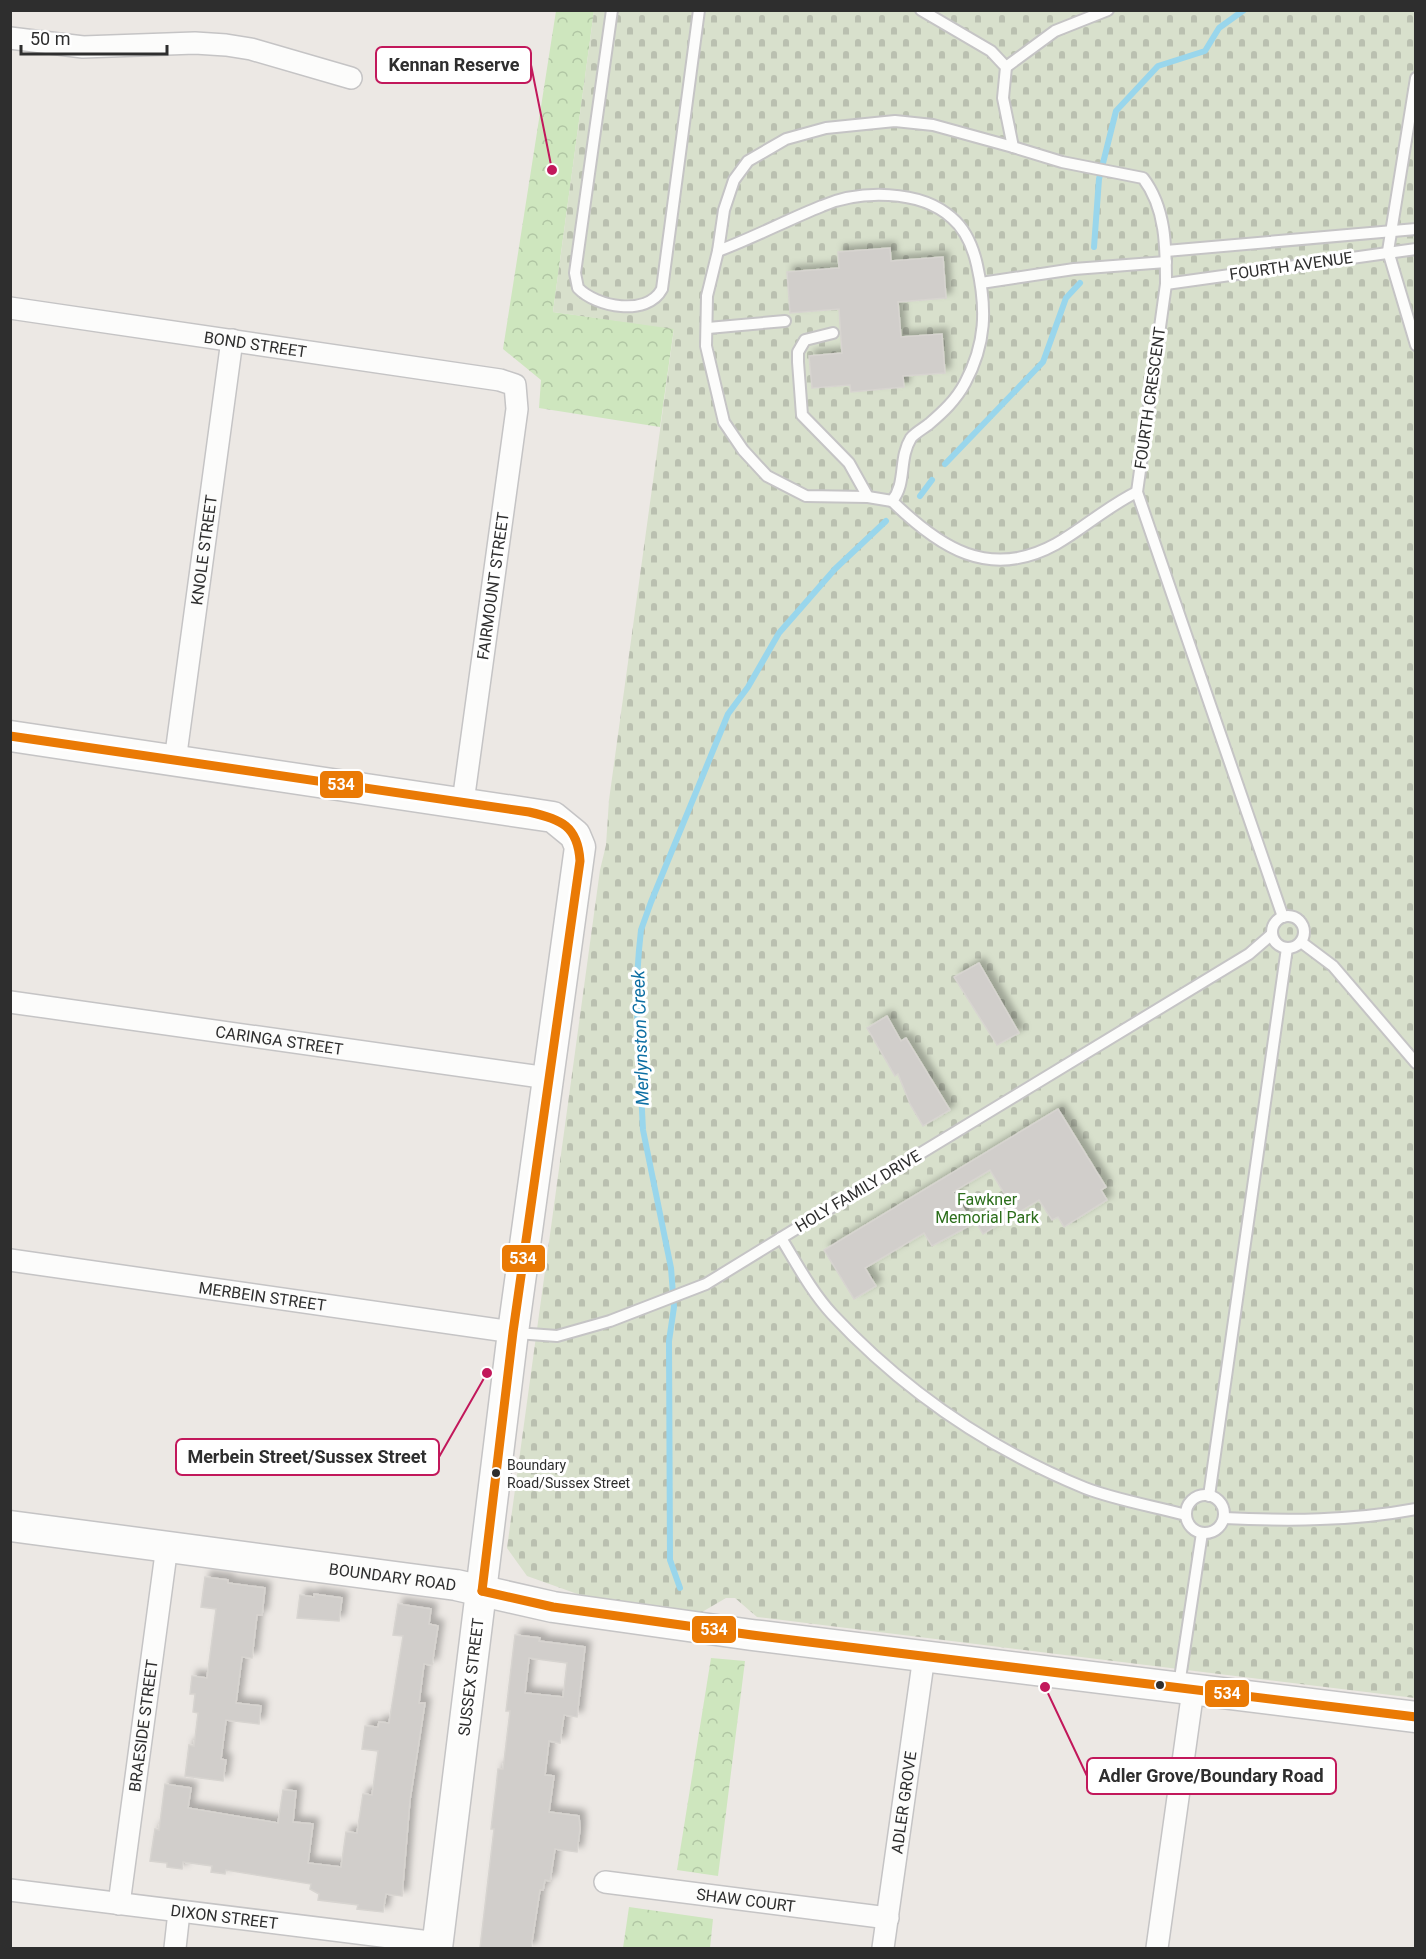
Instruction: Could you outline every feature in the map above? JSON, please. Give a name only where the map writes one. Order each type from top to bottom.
[{"type":"street","points":[[10,38],[83,47],[195,43],[225,45],[251,49],[351,78]]},
{"type":"street","name":"BOND STREET","points":[[10,308],[500,380]]},
{"type":"street","name":"KNOLE STREET","points":[[175,760],[232,340]]},
{"type":"street","name":"FAIRMOUNT STREET","points":[[463,802],[518,409],[515,385],[500,380]]},
{"type":"street","points":[[10,736],[463,802]]},
{"type":"street","name":"SUSSEX STREET","points":[[438,1946],[513,1332],[580,861],[580,848],[575,835],[554,817],[463,802]]},
{"type":"street","name":"CARINGA STREET","points":[[10,1002],[548,1078]]},
{"type":"street","name":"MERBEIN STREET","points":[[10,1260],[513,1332]]},
{"type":"street","name":"BOUNDARY ROAD","points":[[10,1526],[456,1585],[553,1607],[1416,1717]]},
{"type":"street","name":"BRAESIDE STREET","points":[[119,1904],[167,1546]]},
{"type":"street","name":"ADLER GROVE","points":[[884,1948],[924,1656]]},
{"type":"street","points":[[1157,1948],[1186,1689]]},
{"type":"street","name":"SHAW COURT","points":[[605,1882],[888,1918]]},
{"type":"street","name":"DIXON STREET","points":[[10,1890],[438,1946]]},
{"type":"street","points":[[175,1948],[179,1912]]},
{"type":"lane","points":[[612,10],[575,273],[578,288],[596,301],[631,306],[651,302],[662,289],[699,10]]},
{"type":"lane","points":[[921,10],[992,51],[1006,67],[1003,98],[1013,147]]},
{"type":"lane","points":[[1006,67],[1054,31],[1107,10]]},
{"type":"lane","points":[[1416,78],[1389,231],[1388,251],[1416,345]]},
{"type":"lane","name":"FOURTH CRESCENT","points":[[892,501],[868,497],[806,496],[768,476],[743,450],[724,422],[706,346],[707,296],[718,251],[723,210],[734,180],[748,161],[786,139],[850,123],[895,121],[933,125],[1087,166],[1143,178],[1152,190],[1160,210],[1166,257],[1166,284],[1137,492],[1283,917]]},
{"type":"lane","points":[[718,251],[823,205],[867,196],[903,197],[938,207],[964,231],[973,249],[981,283],[984,320],[978,356],[963,386],[948,407],[912,437],[901,464],[900,491],[892,501],[938,541],[968,556],[1000,559],[1017,558],[1056,544],[1111,504],[1137,492]]},
{"type":"lane","name":"FOURTH AVENUE","points":[[981,283],[1166,257],[1416,229]]},
{"type":"lane","name":"FOURTH AVENUE","points":[[1166,284],[1388,251],[1416,249]]},
{"type":"lane","points":[[708,328],[785,321]]},
{"type":"lane","points":[[833,333],[805,340],[798,351],[802,415],[849,463],[868,497]]},
{"type":"lane","points":[[1292,916],[1301,922],[1305,931],[1301,942],[1287,948],[1279,945],[1272,934],[1274,924],[1283,917],[1292,916]]},
{"type":"lane","name":"HOLY FAMILY DRIVE","points":[[1186,1515],[1087,1488],[996,1447],[947,1416],[899,1378],[831,1313],[803,1276],[781,1238],[1249,954],[1272,934]]},
{"type":"lane","points":[[1301,942],[1333,966],[1416,1063]]},
{"type":"lane","points":[[1209,1496],[1287,948]]},
{"type":"lane","points":[[513,1332],[557,1336],[580,1331],[687,1292],[781,1238]]},
{"type":"lane","points":[[1209,1496],[1220,1502],[1224,1518],[1213,1532],[1202,1533],[1192,1529],[1186,1515],[1193,1499],[1209,1496]]},
{"type":"lane","points":[[1224,1518],[1278,1521],[1345,1518],[1416,1509]]},
{"type":"lane","points":[[1186,1689],[1202,1533]]},
{"type":"green space","points":[[556,11],[594,11],[553,312],[674,328],[660,427],[539,408],[541,380],[503,349]]},
{"type":"green space","name":"Fawkner Memorial Park","points":[[594,11],[1415,11],[1415,1698],[757,1617],[735,1598],[726,1598],[702,1612],[583,1596],[527,1576],[507,1548],[600,870],[606,845],[609,800],[674,329],[553,312]]},
{"type":"green space","points":[[711,1658],[745,1661],[718,1876],[677,1870]]},
{"type":"green space","points":[[629,1907],[713,1919],[710,1948],[623,1948]]},
{"type":"building","points":[[890,248],[891,261],[943,257],[946,298],[898,302],[901,337],[942,334],[945,373],[903,376],[904,387],[851,392],[850,385],[812,388],[809,356],[842,353],[839,309],[790,313],[787,272],[839,268],[838,252]]},
{"type":"building","points":[[979,963],[1019,1033],[997,1045],[954,977]]},
{"type":"building","points":[[887,1016],[901,1041],[906,1038],[950,1110],[923,1126],[910,1104],[898,1074],[895,1076],[867,1028]]},
{"type":"building","points":[[1058,1109],[1106,1187],[1101,1190],[1107,1200],[1064,1227],[1058,1217],[1052,1220],[1039,1200],[983,1234],[973,1218],[1007,1198],[990,1170],[953,1192],[973,1224],[932,1246],[924,1233],[865,1268],[876,1286],[854,1299],[824,1250]]},
{"type":"building","points":[[205,1577],[265,1588],[262,1615],[257,1615],[252,1658],[242,1657],[236,1703],[261,1706],[259,1724],[226,1720],[221,1759],[226,1760],[223,1781],[185,1776],[189,1745],[194,1746],[198,1713],[193,1712],[195,1694],[190,1694],[192,1676],[207,1678],[216,1609],[201,1607]]},
{"type":"building","points":[[314,1594],[342,1598],[339,1621],[297,1618],[300,1595],[314,1597]]},
{"type":"building","points":[[398,1604],[431,1609],[429,1624],[438,1626],[432,1665],[424,1664],[419,1703],[425,1703],[410,1800],[402,1896],[386,1894],[383,1912],[357,1909],[358,1905],[318,1900],[319,1894],[310,1889],[311,1884],[226,1870],[225,1874],[211,1872],[212,1866],[183,1862],[182,1869],[167,1867],[167,1863],[150,1861],[155,1829],[159,1830],[165,1784],[191,1788],[188,1808],[278,1823],[283,1790],[296,1791],[293,1822],[313,1824],[308,1863],[341,1867],[346,1832],[357,1833],[363,1794],[372,1795],[378,1751],[362,1749],[365,1726],[378,1727],[379,1722],[389,1723],[403,1636],[393,1635]]},
{"type":"building","points":[[515,1635],[540,1638],[539,1641],[585,1647],[577,1717],[564,1715],[560,1743],[549,1741],[545,1775],[554,1776],[549,1812],[579,1816],[577,1852],[555,1849],[550,1881],[545,1880],[543,1890],[540,1890],[531,1948],[480,1948],[494,1829],[491,1829],[498,1769],[503,1769],[510,1711],[506,1711]],"holes":[[[529,1658],[567,1663],[563,1697],[525,1693]]]},
{"type":"waterway","name":"Merlynston Creek","points":[[1094,247],[1099,179],[1116,111],[1158,66],[1205,51],[1219,28],[1244,10]]},
{"type":"waterway","name":"Merlynston Creek","points":[[945,464],[1043,362],[1066,298],[1080,283]]},
{"type":"waterway","name":"Merlynston Creek","points":[[920,496],[932,480]]},
{"type":"waterway","name":"Merlynston Creek","points":[[680,1588],[670,1560],[669,1341],[674,1307],[671,1268],[643,1130],[636,992],[641,930],[728,714],[748,687],[779,633],[835,569],[886,521]]},
{"type":"transit line","name":"534","points":[[10,736],[529,812],[559,821],[566,826],[576,840],[580,861],[513,1332],[482,1591]]},
{"type":"transit line","name":"534","points":[[482,1591],[553,1607],[752,1635],[1416,1717]]},
{"type":"place","name":"Kennan Reserve","points":[[552,170]]},
{"type":"place","name":"Merbein Street/Sussex Street","points":[[487,1373]]},
{"type":"place","name":"Boundary Road/Sussex Street","points":[[496,1473]]},
{"type":"place","name":"Adler Grove/Boundary Road","points":[[1045,1687]]}]
